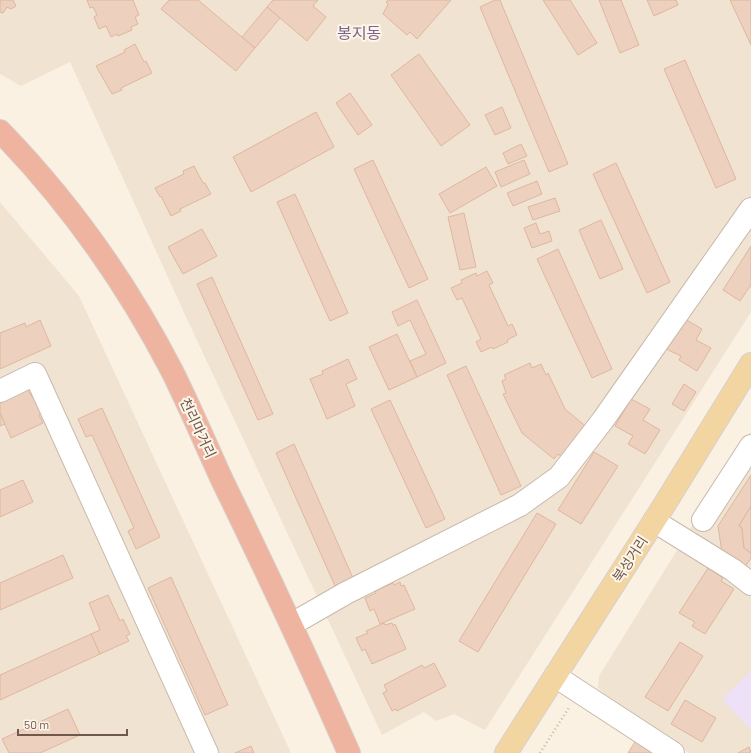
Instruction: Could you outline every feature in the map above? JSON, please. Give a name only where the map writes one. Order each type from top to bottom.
[{"type":"highway","name":"천리마거리","points":[[0,131],[64,202],[103,253],[139,312],[172,371],[292,624],[349,753]]},
{"type":"main road","name":"북성거리","points":[[506,753],[654,521],[751,364]]},
{"type":"street","points":[[292,624],[346,593],[520,505],[559,477],[603,420],[751,209]]},
{"type":"street","points":[[0,391],[35,374],[207,753]]},
{"type":"street","points":[[703,520],[751,446]]},
{"type":"street","points":[[654,521],[733,570],[751,584]]},
{"type":"street","points":[[555,676],[673,753]]},
{"type":"path","points":[[540,753],[579,692]]},
{"type":"shaded area","points":[[0,0],[751,0],[751,312],[485,730],[454,714],[436,721],[424,712],[382,735],[186,317],[70,62],[21,86],[0,74]]},
{"type":"shaded area","points":[[0,202],[79,296],[291,753],[0,753]]},
{"type":"shaded area","points":[[751,431],[751,753],[689,753],[608,697],[598,688],[599,676]]},
{"type":"shaded area","points":[[751,671],[751,730],[722,699]]},
{"type":"building","points":[[0,0],[13,0],[16,6],[11,9],[7,7],[3,13],[0,12]]},
{"type":"building","points":[[87,0],[133,0],[139,15],[135,17],[138,24],[131,27],[132,30],[118,36],[117,34],[111,37],[106,26],[99,29],[94,17],[97,15],[93,7],[90,8]]},
{"type":"building","points":[[169,0],[198,0],[255,48],[236,71],[161,9]]},
{"type":"building","points":[[273,0],[318,0],[313,6],[326,17],[307,41],[267,7]]},
{"type":"building","points":[[388,0],[451,0],[417,39],[410,32],[407,35],[383,14],[388,4],[386,2]]},
{"type":"building","points":[[495,0],[500,0],[568,164],[549,172],[480,7]]},
{"type":"building","points":[[543,0],[570,0],[597,43],[578,55]]},
{"type":"building","points":[[599,0],[621,0],[639,45],[620,53]]},
{"type":"building","points":[[647,0],[676,0],[678,5],[654,16]]},
{"type":"building","points":[[730,0],[750,0],[751,2],[751,45]]},
{"type":"building","points":[[267,7],[280,18],[255,48],[242,37]]},
{"type":"building","points":[[135,44],[144,62],[146,61],[152,73],[112,94],[96,66],[125,52],[124,50]]},
{"type":"building","points":[[419,54],[470,125],[441,146],[391,75]]},
{"type":"building","points":[[685,60],[736,179],[716,188],[664,69]]},
{"type":"building","points":[[350,93],[372,125],[358,135],[336,103]]},
{"type":"building","points":[[502,107],[511,128],[495,135],[485,115]]},
{"type":"building","points":[[316,112],[334,147],[251,192],[233,157]]},
{"type":"building","points":[[521,144],[527,156],[508,164],[503,153]]},
{"type":"building","points":[[373,160],[428,279],[409,288],[354,169]]},
{"type":"building","points":[[524,160],[530,174],[501,187],[495,172]]},
{"type":"building","points":[[616,163],[670,282],[647,293],[593,174]]},
{"type":"building","points":[[194,166],[211,194],[180,209],[181,211],[171,216],[161,196],[160,197],[155,188],[184,174],[183,171]]},
{"type":"building","points":[[486,167],[497,186],[450,213],[439,194]]},
{"type":"building","points":[[537,181],[542,194],[513,206],[507,193]]},
{"type":"building","points":[[295,194],[348,313],[330,321],[277,202]]},
{"type":"building","points":[[555,198],[560,211],[533,220],[528,207]]},
{"type":"building","points":[[464,213],[476,267],[460,270],[448,217]]},
{"type":"building","points":[[601,220],[623,269],[600,279],[579,230]]},
{"type":"building","points":[[536,223],[540,234],[549,231],[552,241],[532,248],[524,228]]},
{"type":"building","points":[[202,229],[217,256],[183,274],[168,247]]},
{"type":"building","points":[[751,246],[751,285],[740,301],[723,290]]},
{"type":"building","points":[[558,249],[612,369],[592,378],[537,259]]},
{"type":"building","points":[[487,271],[493,283],[489,285],[508,326],[512,324],[517,335],[507,340],[508,342],[493,349],[492,347],[481,352],[476,342],[481,339],[462,298],[457,300],[451,288],[462,283],[461,280],[476,273],[477,276]]},
{"type":"building","points":[[212,277],[273,414],[258,420],[197,284]]},
{"type":"building","points":[[417,300],[446,363],[417,377],[410,361],[426,354],[410,320],[398,326],[392,312]]},
{"type":"building","points":[[683,318],[702,329],[696,340],[711,348],[697,371],[679,360],[681,356],[662,347]]},
{"type":"building","points":[[40,320],[51,346],[0,369],[0,333],[25,323],[26,327]]},
{"type":"building","points":[[397,334],[417,377],[389,390],[369,347]]},
{"type":"building","points":[[348,359],[357,379],[346,384],[355,406],[327,419],[310,379],[323,374],[322,371]]},
{"type":"building","points":[[530,363],[532,368],[541,364],[546,375],[548,373],[565,409],[589,429],[564,459],[558,454],[554,459],[522,433],[503,394],[506,393],[502,381],[506,379],[504,375]]},
{"type":"building","points":[[466,366],[521,486],[501,495],[447,375]]},
{"type":"building","points":[[684,384],[696,392],[684,411],[672,404]]},
{"type":"building","points":[[27,388],[32,397],[35,396],[42,413],[39,415],[43,423],[11,438],[0,413],[0,400]]},
{"type":"building","points":[[631,399],[650,409],[643,420],[660,430],[645,454],[628,444],[633,436],[615,426]]},
{"type":"building","points":[[390,400],[445,519],[426,528],[371,409]]},
{"type":"building","points":[[102,408],[160,537],[136,549],[128,531],[134,528],[92,435],[86,437],[78,419]]},
{"type":"building","points":[[0,413],[5,424],[0,426]]},
{"type":"building","points":[[294,444],[353,578],[335,586],[276,453]]},
{"type":"building","points":[[594,452],[618,466],[581,524],[558,510]]},
{"type":"building","points":[[751,475],[751,506],[739,526],[742,528],[744,548],[751,553],[751,558],[745,567],[722,553],[718,526]]},
{"type":"building","points":[[23,480],[33,502],[0,517],[0,490]]},
{"type":"building","points":[[751,506],[751,553],[744,548],[742,528],[739,526]]},
{"type":"building","points":[[537,513],[556,524],[478,652],[459,641]]},
{"type":"building","points":[[63,555],[73,578],[0,610],[0,583]]},
{"type":"building","points":[[708,568],[723,578],[721,581],[734,589],[705,634],[692,626],[695,622],[679,613]]},
{"type":"building","points":[[171,577],[228,705],[205,715],[148,588]]},
{"type":"building","points":[[400,582],[401,586],[404,585],[415,609],[380,624],[374,609],[370,611],[365,598],[376,593],[375,591],[393,583],[394,585]]},
{"type":"building","points":[[108,595],[120,621],[123,619],[130,634],[126,636],[129,641],[100,654],[91,634],[100,630],[89,603]]},
{"type":"building","points":[[384,623],[385,625],[392,623],[393,626],[395,624],[406,649],[372,664],[365,649],[362,651],[356,638],[368,633],[366,631]]},
{"type":"building","points":[[91,634],[100,654],[0,700],[0,675]]},
{"type":"building","points":[[680,642],[703,656],[668,711],[645,697]]},
{"type":"building","points":[[434,663],[446,686],[397,711],[396,709],[392,711],[383,693],[387,691],[384,685],[422,665],[424,668]]},
{"type":"building","points":[[685,700],[716,718],[702,742],[671,724]]},
{"type":"building","points":[[68,709],[80,735],[40,753],[9,753],[2,739]]},
{"type":"building","points":[[638,737],[663,753],[628,753]]},
{"type":"building","points":[[251,746],[254,753],[235,753]]},
{"type":"building","points":[[749,747],[751,753],[738,753]]},
{"type":"district","name":"봉지동","points":[[359,33]]}]
